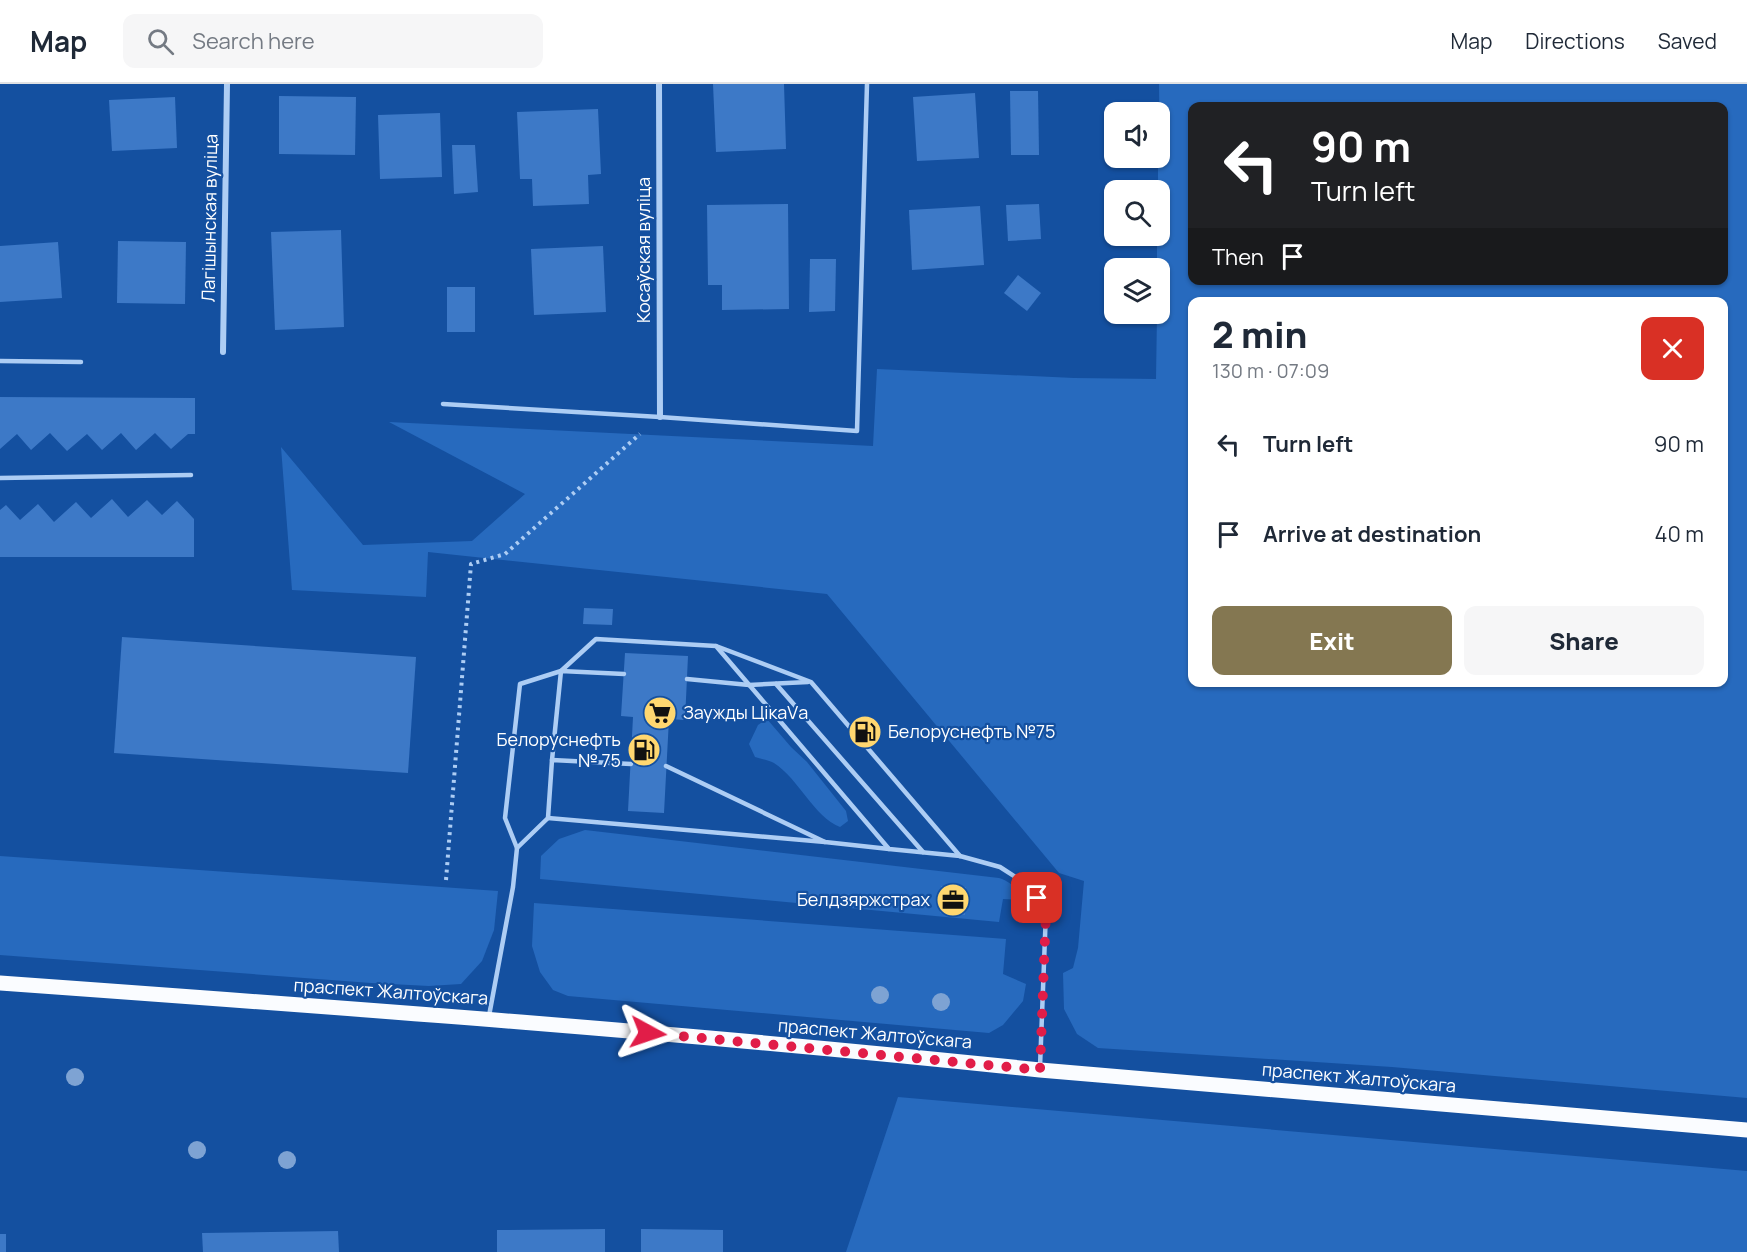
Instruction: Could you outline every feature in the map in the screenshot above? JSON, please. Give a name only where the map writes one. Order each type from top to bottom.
[{"type":"main road","name":"праспект Жалтоўскага","points":[[0,983],[488,1019],[1040,1070],[1747,1130]]},
{"type":"street","name":"Лагішынская вуліца","points":[[223,352],[227,84]]},
{"type":"street","name":"Косаўская вуліца","points":[[659,84],[660,417]]},
{"type":"lane","points":[[442,404],[857,431],[867,84]]},
{"type":"lane","points":[[0,361],[81,362]]},
{"type":"lane","points":[[0,478],[191,475]]},
{"type":"lane","points":[[517,848],[548,818],[561,671],[597,639],[716,646],[811,682],[960,856]]},
{"type":"lane","points":[[716,646],[889,849]]},
{"type":"lane","points":[[488,1019],[513,887],[517,848],[505,818],[520,684],[561,671],[624,674]]},
{"type":"lane","points":[[687,679],[749,685],[811,682]]},
{"type":"lane","points":[[776,684],[922,852]]},
{"type":"lane","points":[[552,760],[631,764]]},
{"type":"lane","points":[[666,766],[825,842]]},
{"type":"lane","points":[[548,818],[960,856],[1000,867],[1028,885],[1046,911],[1040,1070]]},
{"type":"path","points":[[446,880],[471,564],[505,554],[660,417]]},
{"type":"shaded area","points":[[1159,84],[1747,84],[1747,1098],[1392,1067],[1098,1048],[1077,1034],[1064,1009],[1063,973],[1073,968],[1078,948],[1084,881],[1059,873],[827,594],[428,552],[426,597],[292,590],[281,447],[363,545],[472,541],[525,494],[389,422],[873,446],[877,369],[1074,378],[1156,379],[1157,324],[1170,324],[1170,258],[1157,258],[1157,246],[1170,246],[1170,180],[1158,180],[1158,168],[1170,168],[1170,102],[1159,102]]},
{"type":"shaded area","points":[[767,719],[807,762],[846,811],[848,821],[840,827],[814,807],[783,770],[772,762],[755,757],[749,744],[758,725]]},
{"type":"shaded area","points":[[585,830],[999,878],[1014,886],[1024,900],[1003,899],[999,922],[540,879],[541,856],[559,839]]},
{"type":"shaded area","points":[[0,856],[498,891],[494,930],[482,961],[461,984],[429,986],[0,955]]},
{"type":"shaded area","points":[[534,903],[1006,939],[1003,974],[1026,984],[1023,1001],[1003,1025],[989,1033],[568,996],[553,990],[540,972],[532,946]]},
{"type":"shaded area","points":[[898,1097],[1747,1171],[1747,1252],[846,1252]]},
{"type":"building","points":[[713,84],[784,84],[786,149],[716,152]]},
{"type":"building","points":[[1010,91],[1038,91],[1039,155],[1011,155]]},
{"type":"building","points":[[975,93],[979,158],[917,161],[913,97]]},
{"type":"building","points":[[279,96],[356,97],[355,155],[279,154]]},
{"type":"building","points":[[175,97],[177,148],[112,151],[109,100]]},
{"type":"building","points":[[598,109],[601,174],[588,175],[589,204],[533,206],[532,179],[520,179],[517,112]]},
{"type":"building","points":[[440,113],[442,177],[380,179],[378,115]]},
{"type":"building","points":[[452,145],[475,145],[478,192],[454,194]]},
{"type":"building","points":[[788,204],[789,309],[722,310],[722,285],[708,285],[707,205]]},
{"type":"building","points":[[1039,204],[1041,239],[1008,241],[1006,205]]},
{"type":"building","points":[[980,206],[984,265],[912,270],[909,210]]},
{"type":"building","points":[[341,230],[344,327],[275,330],[271,232]]},
{"type":"building","points":[[118,241],[186,242],[185,304],[117,303]]},
{"type":"building","points":[[58,242],[62,298],[0,302],[0,246]]},
{"type":"building","points":[[603,246],[606,312],[534,315],[531,249]]},
{"type":"building","points":[[810,259],[836,259],[835,311],[809,312]]},
{"type":"building","points":[[1018,275],[1041,293],[1027,311],[1004,293]]},
{"type":"building","points":[[447,287],[475,287],[475,332],[447,332]]},
{"type":"building","points":[[0,397],[195,398],[195,434],[188,434],[171,449],[155,433],[136,450],[121,433],[102,450],[87,434],[67,451],[50,433],[31,450],[17,434],[0,449]]},
{"type":"building","points":[[112,499],[128,517],[147,500],[162,515],[177,501],[194,519],[194,557],[0,557],[0,510],[6,505],[20,520],[38,504],[54,522],[76,502],[91,518]]},
{"type":"building","points":[[584,608],[613,609],[612,625],[583,624]]},
{"type":"building","points":[[122,637],[416,657],[408,773],[114,753]]},
{"type":"building","points":[[625,653],[688,656],[685,720],[669,719],[664,813],[628,811],[633,717],[621,716]]},
{"type":"building","name":"Белдзяржстрах","points":[[941,886],[966,887],[965,915],[940,913]]},
{"type":"building","points":[[605,1229],[605,1252],[497,1252],[497,1230]]},
{"type":"building","points":[[641,1229],[723,1230],[723,1252],[641,1252]]},
{"type":"building","points":[[338,1231],[339,1252],[203,1252],[202,1233]]},
{"type":"building","points":[[0,1234],[6,1234],[6,1252],[0,1252]]},
{"type":"place","name":"Заужды ЦікаVа","points":[[660,713]]},
{"type":"place","name":"Белоруснефть №75","points":[[865,732]]},
{"type":"place","name":"Белоруснефть № 75","points":[[644,750]]},
{"type":"place","name":"Белдзяржстрах","points":[[953,900]]},
{"type":"route","points":[[648,1033],[1040,1070],[1046,911],[1037,898]]}]
